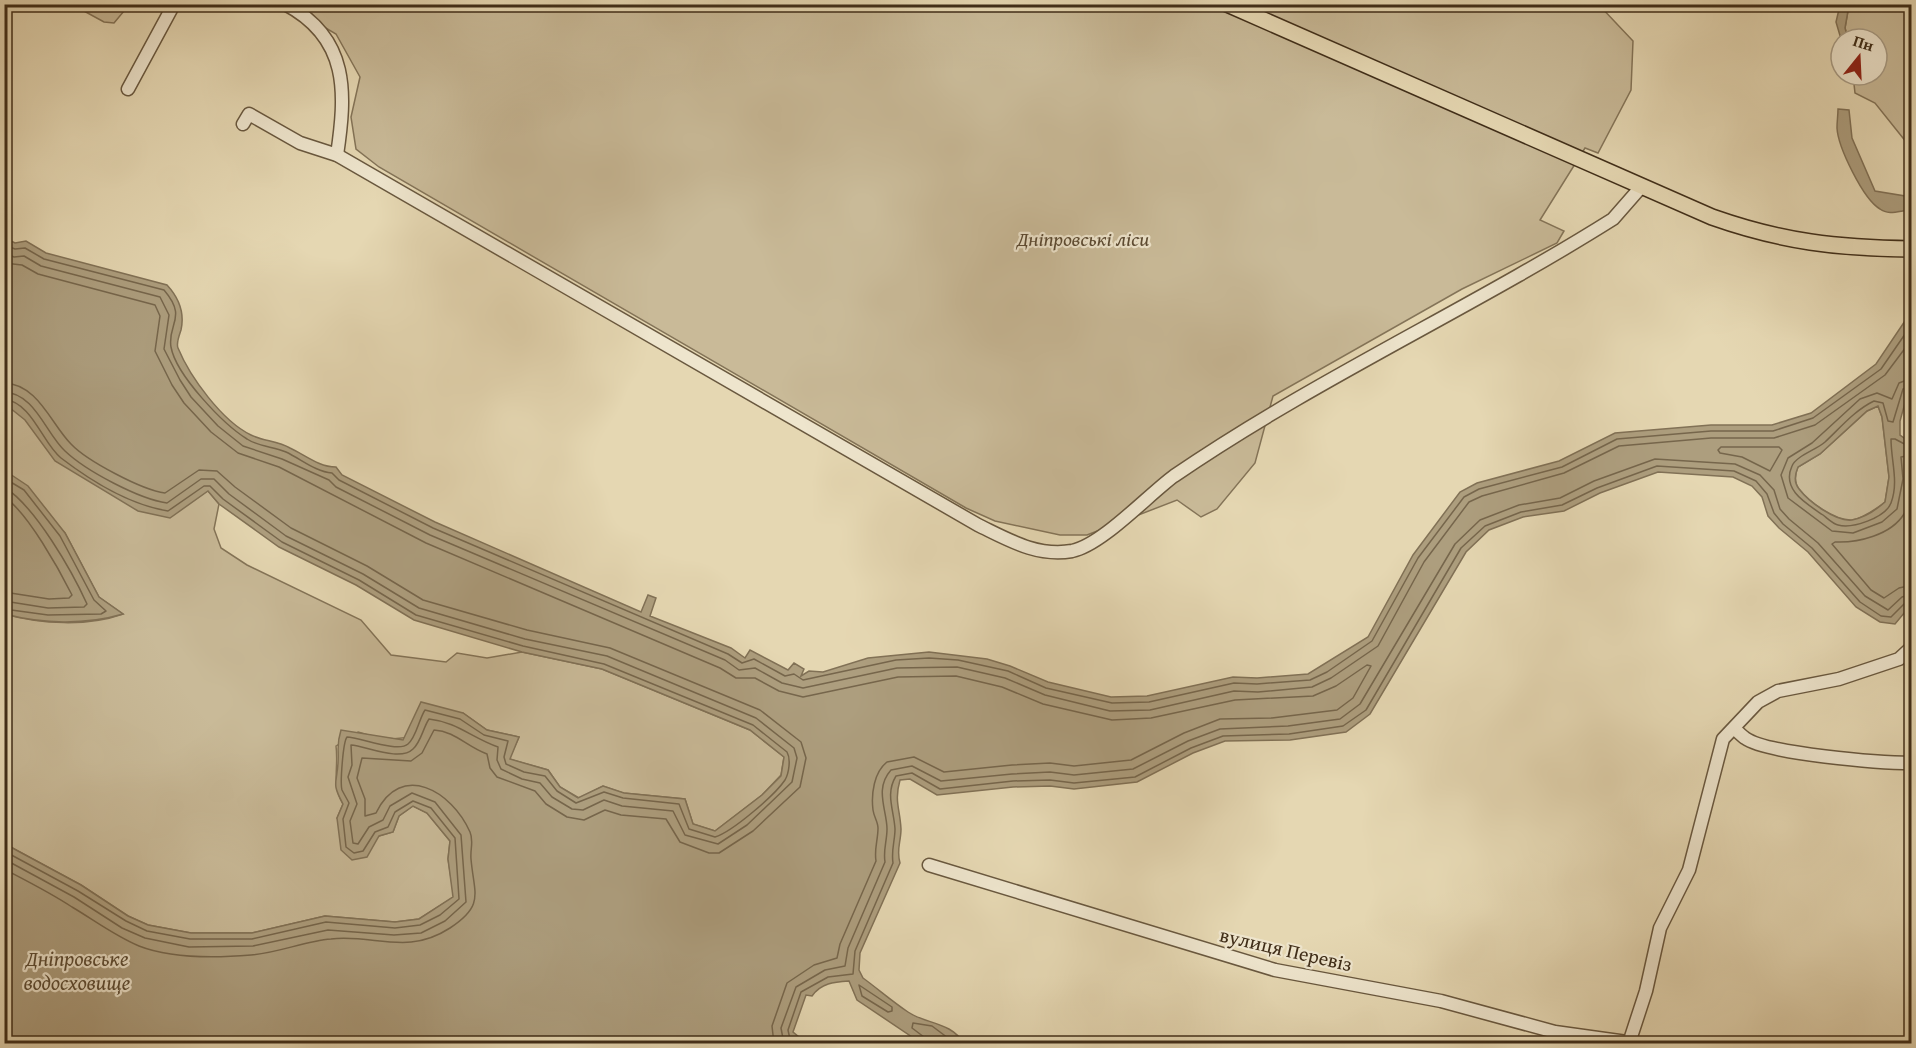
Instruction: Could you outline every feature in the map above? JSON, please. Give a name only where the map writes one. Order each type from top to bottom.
[{"type":"main road","points":[[1227,4],[1712,217],[1771,236],[1848,248],[1911,249]]},
{"type":"street","points":[[128,89],[174,4]]},
{"type":"street","points":[[285,4],[316,28],[334,54],[343,78],[337,155]]},
{"type":"street","points":[[243,124],[249,114],[300,143],[337,155],[978,525],[1042,553],[1074,551],[1101,537],[1174,477],[1269,416],[1613,219],[1641,187]]},
{"type":"street","points":[[1635,1042],[1660,927],[1689,870],[1723,739],[1735,729],[1758,702],[1778,691],[1839,679],[1899,659],[1911,647]]},
{"type":"street","points":[[1735,729],[1746,739],[1772,748],[1843,758],[1911,763]]},
{"type":"street","name":"вулиця Перевіз","points":[[929,865],[1275,970],[1441,1001],[1555,1032],[1635,1042]]},
{"type":"green space","points":[[73,5],[129,5],[114,23],[104,22]]},
{"type":"green space","name":"Дніпровські ліси","points":[[287,5],[1599,5],[1633,41],[1631,90],[1598,153],[1585,148],[1540,220],[1564,231],[1557,243],[1462,289],[1273,396],[1255,463],[1217,509],[1201,517],[1177,500],[1087,535],[1060,535],[995,521],[966,508],[379,167],[356,149],[351,117],[360,77],[336,34]]},
{"type":"green space","points":[[1849,5],[1911,5],[1911,148],[1875,103],[1855,93],[1854,87],[1889,87],[1889,27],[1845,27]]},
{"type":"green space","points":[[5,341],[208,491],[219,504],[214,529],[221,548],[247,565],[361,620],[391,655],[446,662],[457,653],[487,658],[522,652],[602,669],[750,730],[784,757],[781,775],[762,795],[715,831],[693,824],[685,799],[623,793],[603,786],[579,798],[560,787],[548,770],[509,759],[519,737],[487,730],[463,713],[423,732],[401,738],[389,739],[358,732],[336,746],[336,783],[343,804],[337,818],[379,836],[393,832],[399,816],[413,806],[427,813],[450,841],[448,859],[454,897],[419,919],[395,922],[325,916],[252,933],[191,933],[148,925],[128,916],[81,885],[5,844],[4,614],[64,623],[94,621],[123,614],[99,597],[65,533],[5,470]]},
{"type":"green space","points":[[1878,406],[1882,417],[1889,477],[1885,502],[1869,513],[1852,520],[1830,514],[1799,489],[1796,481],[1798,467],[1820,454],[1867,411]]},
{"type":"water","points":[[1840,5],[1849,5],[1845,27],[1837,27],[1836,22]]},
{"type":"water","points":[[1838,109],[1849,110],[1852,138],[1875,191],[1911,197],[1911,210],[1884,211],[1866,195],[1852,172],[1838,137]]},
{"type":"water","name":"Дніпровське водосховище","points":[[5,238],[15,243],[26,241],[46,253],[167,285],[178,300],[181,311],[182,323],[177,344],[190,372],[218,409],[229,420],[251,435],[276,442],[318,463],[336,467],[342,475],[435,522],[641,612],[648,595],[656,598],[650,616],[731,648],[745,658],[750,650],[788,670],[794,663],[804,669],[801,676],[809,671],[823,672],[868,658],[929,652],[987,659],[1048,682],[1111,697],[1147,696],[1233,677],[1257,678],[1308,674],[1368,637],[1413,555],[1460,492],[1477,483],[1559,461],[1615,433],[1711,425],[1772,425],[1811,413],[1876,364],[1911,312],[1911,381],[1900,421],[1900,435],[1911,443],[1910,606],[1895,624],[1880,622],[1856,607],[1808,552],[1768,516],[1762,497],[1752,486],[1733,477],[1658,472],[1600,493],[1564,511],[1523,517],[1489,530],[1466,552],[1370,714],[1346,732],[1290,740],[1225,741],[1193,753],[1137,782],[1074,789],[1050,786],[1013,787],[937,795],[910,779],[900,780],[897,799],[901,829],[900,863],[860,953],[859,970],[863,978],[902,1008],[915,1016],[952,1031],[963,1043],[921,1043],[857,1000],[849,981],[828,984],[819,988],[812,996],[806,995],[793,1032],[799,1037],[797,1043],[5,1043],[5,844],[81,885],[128,916],[148,925],[191,933],[252,933],[325,916],[395,922],[419,919],[453,897],[448,859],[450,841],[427,813],[413,806],[399,816],[393,832],[379,836],[367,857],[352,860],[341,850],[337,818],[343,804],[336,783],[341,730],[403,740],[421,702],[463,713],[487,730],[519,737],[510,759],[548,770],[560,787],[578,798],[603,786],[624,793],[685,799],[693,824],[715,831],[762,795],[781,776],[784,757],[750,730],[602,669],[522,652],[414,620],[356,585],[279,547],[219,504],[208,491],[170,518],[138,511],[55,461],[25,420],[5,404]],"holes":[[[1878,406],[1882,417],[1889,477],[1885,502],[1861,517],[1846,520],[1823,510],[1809,500],[1797,487],[1795,478],[1798,467],[1820,454],[1867,411]]]},
{"type":"water","points":[[4,470],[28,486],[65,533],[99,597],[123,614],[109,618],[64,622],[34,620],[5,614]]}]
